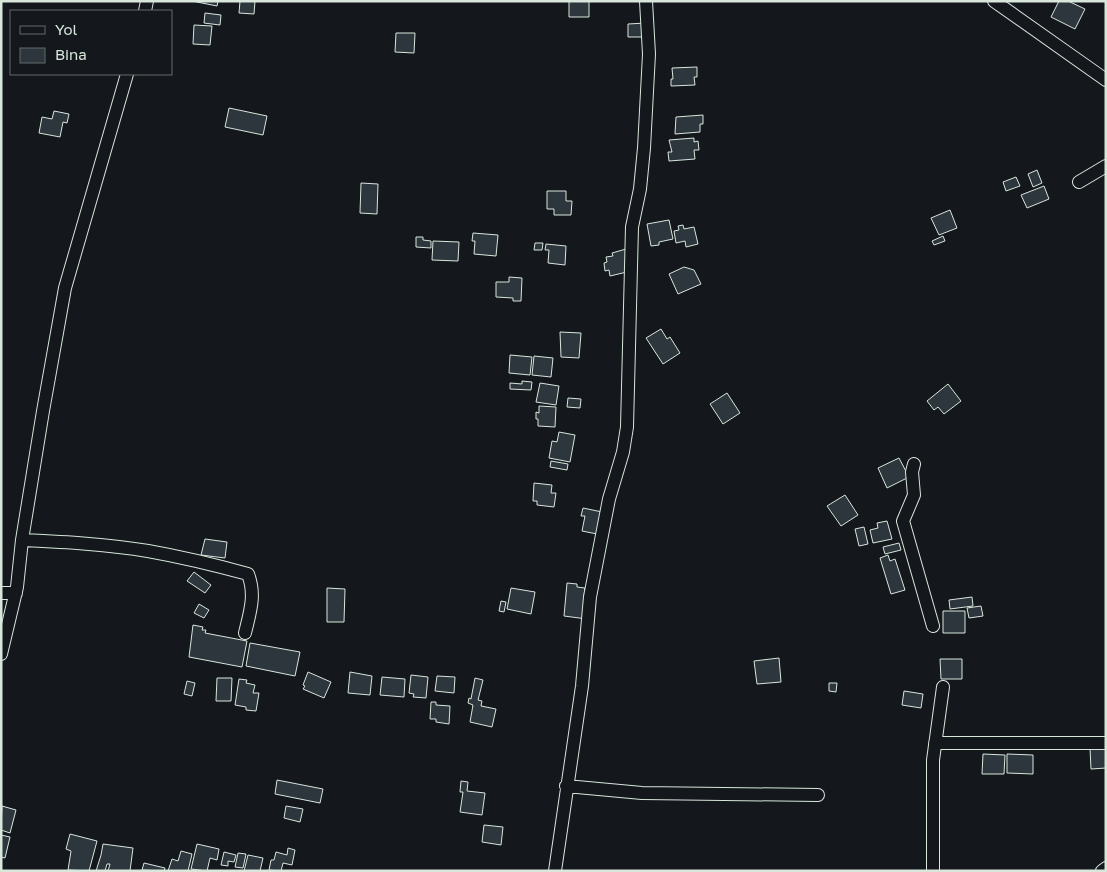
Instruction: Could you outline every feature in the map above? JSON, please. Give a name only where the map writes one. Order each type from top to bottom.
[{"type":"street","points":[[555,871],[582,686],[590,597],[609,498],[623,452],[627,427],[632,227],[640,189],[644,148],[648,63],[646,1]]},
{"type":"street","points":[[994,1],[1106,80]]},
{"type":"street","points":[[1,654],[16,593],[22,540],[65,288],[127,75]]},
{"type":"street","points":[[1079,182],[1106,166]]},
{"type":"street","points":[[914,464],[912,472],[914,495],[903,521],[933,626]]},
{"type":"street","points":[[22,540],[72,542],[146,551],[204,562],[248,574],[253,587],[251,608],[245,633]]},
{"type":"street","points":[[1,592],[16,593]]},
{"type":"street","points":[[933,871],[933,760],[943,687]]},
{"type":"street","points":[[935,743],[1106,743]]},
{"type":"street","points":[[566,786],[642,793],[818,794]]},
{"type":"street","points":[[1102,871],[1106,868]]},
{"type":"building","points":[[192,1],[218,1],[217,6]]},
{"type":"building","points":[[240,1],[255,1],[254,14],[239,13]]},
{"type":"building","points":[[569,1],[589,1],[589,17],[569,17]]},
{"type":"building","points":[[1059,1],[1068,1],[1085,9],[1075,29],[1051,17]]},
{"type":"building","points":[[205,13],[221,15],[220,25],[204,23]]},
{"type":"building","points":[[646,23],[647,37],[628,37],[628,24]]},
{"type":"building","points":[[194,25],[212,26],[210,45],[193,44]]},
{"type":"building","points":[[396,33],[415,33],[414,53],[395,52]]},
{"type":"building","points":[[697,67],[697,77],[694,77],[695,85],[671,86],[671,79],[673,79],[672,68]]},
{"type":"building","points":[[229,108],[267,116],[263,135],[225,127]]},
{"type":"building","points":[[54,111],[69,114],[67,123],[63,122],[60,137],[39,133],[42,117],[52,119]]},
{"type":"building","points":[[703,115],[703,124],[700,124],[700,132],[675,134],[676,117]]},
{"type":"building","points":[[694,138],[694,142],[698,141],[699,150],[694,150],[695,159],[669,161],[668,152],[672,152],[669,140]]},
{"type":"building","points":[[1037,170],[1042,183],[1033,187],[1028,174]]},
{"type":"building","points":[[1016,177],[1020,186],[1006,191],[1003,182]]},
{"type":"building","points":[[361,183],[378,184],[377,214],[360,213]]},
{"type":"building","points":[[1044,186],[1049,199],[1027,208],[1021,195]]},
{"type":"building","points":[[547,191],[566,191],[566,201],[572,201],[571,215],[554,215],[554,209],[547,209]]},
{"type":"building","points":[[950,210],[957,228],[939,235],[931,218]]},
{"type":"building","points":[[669,220],[673,239],[651,246],[647,224]]},
{"type":"building","points":[[683,225],[684,229],[694,227],[698,244],[686,247],[685,241],[676,243],[674,231],[679,230],[678,226]]},
{"type":"building","points":[[473,233],[498,235],[496,256],[474,254],[475,241],[472,241]]},
{"type":"building","points":[[943,236],[945,241],[934,245],[932,241]]},
{"type":"building","points":[[416,237],[423,237],[423,240],[431,241],[431,248],[416,247]]},
{"type":"building","points":[[433,241],[459,242],[458,261],[432,260]]},
{"type":"building","points":[[535,243],[543,243],[542,250],[534,250]]},
{"type":"building","points":[[546,244],[566,246],[565,265],[548,263],[549,250],[545,250]]},
{"type":"building","points":[[626,249],[631,271],[610,276],[609,270],[605,271],[604,263],[607,262],[606,257],[613,256],[612,253]]},
{"type":"building","points":[[684,267],[694,270],[701,284],[678,294],[669,274]]},
{"type":"building","points":[[509,277],[522,278],[521,301],[513,301],[513,298],[496,297],[496,282],[509,282]]},
{"type":"building","points":[[661,329],[667,339],[670,337],[680,353],[663,364],[646,338]]},
{"type":"building","points":[[560,332],[581,333],[579,358],[561,357]]},
{"type":"building","points":[[510,355],[532,357],[530,375],[509,373]]},
{"type":"building","points":[[534,356],[553,358],[551,377],[532,375]]},
{"type":"building","points":[[522,381],[532,382],[531,390],[510,389],[510,383],[522,384]]},
{"type":"building","points":[[540,383],[559,386],[556,405],[536,402]]},
{"type":"building","points":[[948,384],[961,401],[944,414],[938,407],[934,410],[927,401]]},
{"type":"building","points":[[727,393],[740,413],[723,424],[710,404]]},
{"type":"building","points":[[568,398],[581,399],[580,408],[567,407]]},
{"type":"building","points":[[539,406],[556,407],[555,427],[538,426],[536,412],[539,413]]},
{"type":"building","points":[[559,432],[575,435],[570,462],[549,458],[552,441],[557,442]]},
{"type":"building","points":[[899,458],[909,477],[887,488],[878,468]]},
{"type":"building","points":[[551,461],[568,464],[567,470],[550,467]]},
{"type":"building","points":[[534,483],[552,485],[551,493],[556,493],[554,507],[537,505],[537,501],[533,501]]},
{"type":"building","points":[[845,495],[858,515],[841,526],[827,506]]},
{"type":"building","points":[[583,508],[607,513],[602,535],[582,531],[585,516],[581,516]]},
{"type":"building","points":[[887,521],[892,539],[873,543],[870,530],[878,528],[877,523]]},
{"type":"building","points":[[864,527],[868,544],[859,546],[855,529]]},
{"type":"building","points":[[205,539],[227,542],[225,558],[201,555]]},
{"type":"building","points":[[899,543],[901,550],[885,554],[883,547]]},
{"type":"building","points":[[888,555],[890,561],[895,559],[905,590],[891,594],[880,558]]},
{"type":"building","points":[[194,572],[211,585],[205,593],[187,581]]},
{"type":"building","points":[[567,583],[577,584],[577,587],[585,588],[584,596],[587,619],[564,616]]},
{"type":"building","points":[[327,588],[345,589],[344,622],[327,622]]},
{"type":"building","points":[[511,588],[535,592],[531,614],[507,609]]},
{"type":"building","points":[[972,597],[973,606],[950,609],[949,600]]},
{"type":"building","points":[[501,601],[506,602],[504,612],[499,611]]},
{"type":"building","points":[[199,604],[209,610],[204,618],[194,613]]},
{"type":"building","points":[[981,606],[983,616],[969,618],[967,608]]},
{"type":"building","points":[[943,611],[965,611],[965,633],[943,633]]},
{"type":"building","points":[[193,625],[203,627],[202,630],[206,630],[205,633],[247,641],[242,667],[189,657]]},
{"type":"building","points":[[250,643],[300,652],[295,676],[246,666]]},
{"type":"building","points":[[779,658],[781,682],[757,684],[754,661]]},
{"type":"building","points":[[940,659],[962,659],[962,679],[941,679]]},
{"type":"building","points":[[308,672],[331,682],[324,698],[303,689]]},
{"type":"building","points":[[350,672],[372,676],[370,695],[348,693]]},
{"type":"building","points":[[411,675],[428,677],[426,698],[413,697],[414,694],[409,693]]},
{"type":"building","points":[[437,676],[455,677],[454,693],[435,691]]},
{"type":"building","points":[[382,677],[405,679],[404,697],[380,695]]},
{"type":"building","points":[[217,678],[232,678],[231,701],[216,701]]},
{"type":"building","points":[[475,678],[483,680],[478,700],[482,701],[481,706],[496,709],[492,727],[470,722],[473,705],[468,703],[469,698],[471,699]]},
{"type":"building","points":[[239,679],[247,680],[246,683],[255,685],[253,693],[259,693],[256,711],[246,710],[246,707],[235,705]]},
{"type":"building","points":[[187,681],[195,683],[192,696],[184,694]]},
{"type":"building","points":[[829,683],[837,683],[836,692],[829,691]]},
{"type":"building","points":[[904,691],[923,694],[921,708],[902,705]]},
{"type":"building","points":[[431,702],[436,702],[436,705],[450,706],[449,724],[436,722],[436,719],[430,719]]},
{"type":"building","points":[[1106,747],[1106,768],[1091,769],[1090,748]]},
{"type":"building","points":[[983,754],[1005,755],[1004,774],[982,774]]},
{"type":"building","points":[[1007,754],[1033,755],[1033,774],[1007,773]]},
{"type":"building","points":[[277,780],[323,789],[320,803],[275,794]]},
{"type":"building","points":[[461,781],[468,782],[467,791],[485,793],[482,815],[460,812],[463,792],[460,792]]},
{"type":"building","points":[[2,806],[16,810],[10,833],[1,830]]},
{"type":"building","points":[[286,806],[303,809],[300,822],[284,818]]},
{"type":"building","points":[[484,825],[503,827],[501,845],[482,842]]},
{"type":"building","points":[[70,834],[97,841],[89,871],[68,870],[71,851],[66,849]]},
{"type":"building","points":[[1,835],[10,837],[5,858],[1,857]]},
{"type":"building","points":[[103,844],[133,848],[130,871],[108,871],[110,864],[107,864],[105,871],[96,871]]},
{"type":"building","points":[[197,844],[219,849],[217,860],[210,858],[207,871],[191,869]]},
{"type":"building","points":[[288,848],[295,850],[292,865],[283,863],[281,871],[269,870],[271,860],[274,860],[276,852],[287,855]]},
{"type":"building","points":[[181,851],[192,854],[188,871],[168,871],[172,859],[178,861]]},
{"type":"building","points":[[224,852],[236,855],[234,862],[228,861],[228,866],[221,865]]},
{"type":"building","points":[[238,853],[246,854],[243,868],[235,867]]},
{"type":"building","points":[[248,855],[263,858],[260,871],[244,871]]},
{"type":"building","points":[[144,863],[165,868],[164,871],[142,870]]}]
